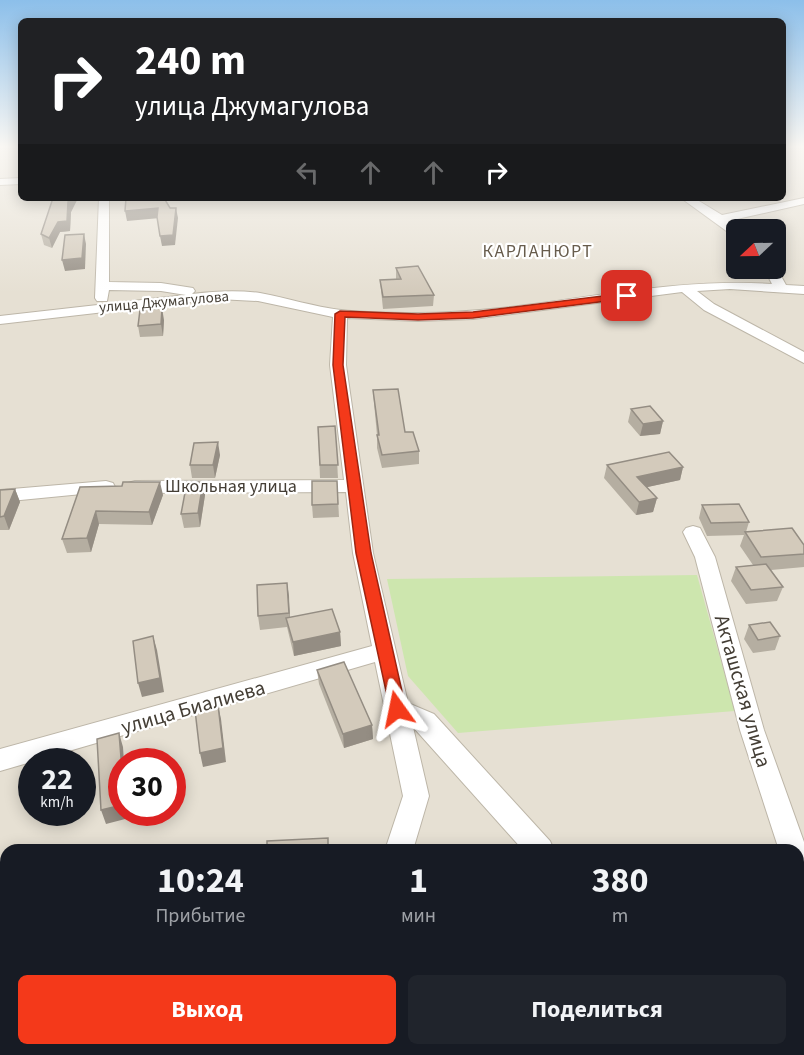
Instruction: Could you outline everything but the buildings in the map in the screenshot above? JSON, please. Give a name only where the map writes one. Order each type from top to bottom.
[{"type":"street","points":[[102,307],[104,201]]},
{"type":"street","points":[[691,201],[726,225]]},
{"type":"street","points":[[720,219],[804,201]]},
{"type":"street","points":[[776,279],[781,288]]},
{"type":"street","name":"улица Джумагулова","points":[[0,320],[218,295],[258,297],[340,314],[418,317],[473,315],[685,288],[730,285],[804,290]]},
{"type":"street","points":[[102,286],[161,287],[218,295]]},
{"type":"street","points":[[685,288],[709,307],[804,358]]},
{"type":"street","points":[[340,314],[338,365],[363,553],[416,796],[401,844]]},
{"type":"street","name":"Школьная улица","points":[[0,495],[88,487],[354,486]]},
{"type":"street","name":"Акташская улица","points":[[693,532],[705,557],[752,730],[791,844]]},
{"type":"street","name":"улица Биалиева","points":[[0,760],[385,651]]},
{"type":"street","points":[[397,709],[425,721],[535,844]]},
{"type":"shaded area","points":[[0,195],[18,195],[18,201],[786,201],[786,195],[804,195],[804,844],[0,844]]},
{"type":"green space","points":[[697,575],[735,711],[458,733],[408,676],[387,579]]},
{"type":"district","name":"КАРЛАНЮРТ","points":[[538,251]]},
{"type":"route","points":[[397,709],[363,553],[338,365],[340,314],[418,317],[473,315],[627,296]]}]
